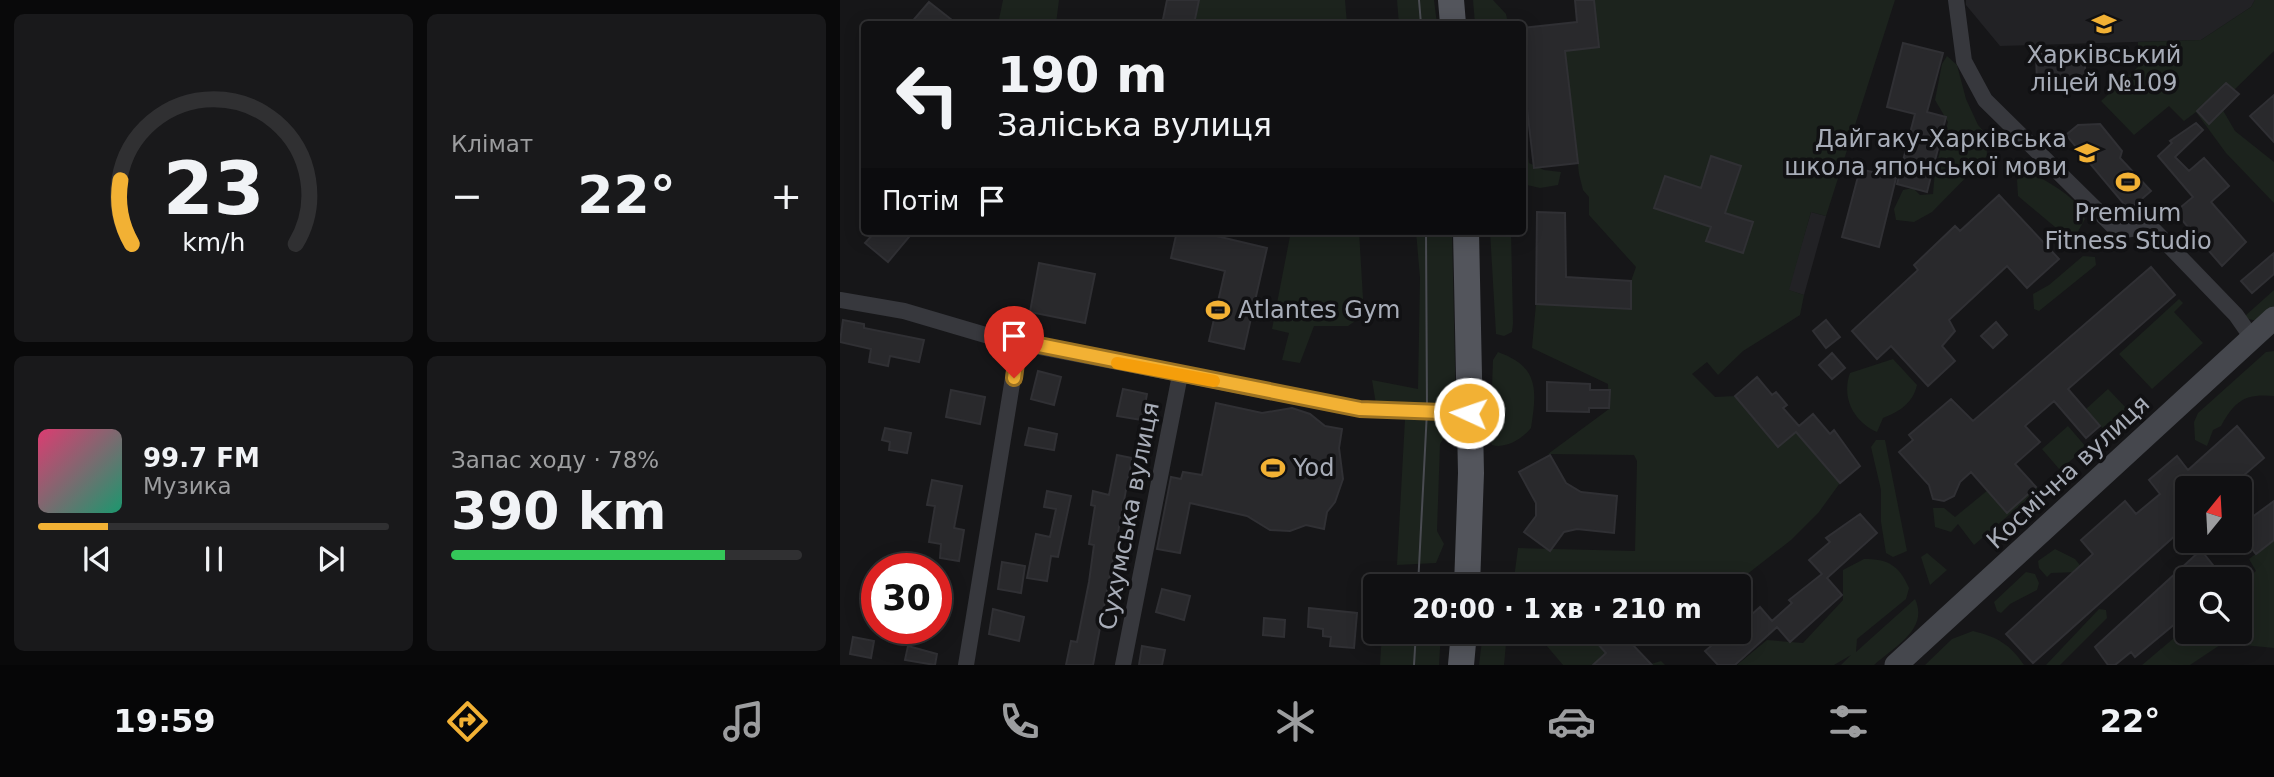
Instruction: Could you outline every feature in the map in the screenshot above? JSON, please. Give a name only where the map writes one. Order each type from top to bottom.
[{"type":"main road","points":[[1451,0],[1453,21]]},
{"type":"main road","points":[[1466,235],[1471,473],[1467,574]]},
{"type":"main road","points":[[1461,665],[1463,644]]},
{"type":"street","points":[[1956,0],[1964,61],[1985,100],[2118,231],[2150,226],[2236,315],[2252,338]]},
{"type":"street","points":[[840,300],[904,311],[999,339],[1360,409],[1469,413]]},
{"type":"street","name":"Космічна вулиця","points":[[1896,665],[2274,318]]},
{"type":"street","points":[[966,665],[1019,341]]},
{"type":"street","name":"Сухумська вулиця","points":[[1123,665],[1180,375]]},
{"type":"shaded area","points":[[1003,0],[1059,0],[1056,21],[999,21]]},
{"type":"shaded area","points":[[1199,0],[1345,0],[1347,21],[1195,21]]},
{"type":"shaded area","points":[[1397,0],[1434,0],[1437,21],[1399,21]]},
{"type":"shaded area","points":[[1473,0],[1493,0],[1506,14],[1507,21],[1475,21]]},
{"type":"shaded area","points":[[1594,0],[1895,0],[1826,216],[1811,212],[1789,290],[1804,295],[1800,315],[1743,351],[1718,375],[1707,362],[1692,374],[1715,397],[1735,396],[1778,447],[1796,432],[1840,483],[1819,512],[1791,540],[1747,574],[1515,574],[1518,548],[1635,551],[1637,461],[1634,455],[1548,454],[1609,409],[1608,384],[1532,348],[1536,304],[1631,308],[1631,281],[1636,267],[1589,215],[1589,197],[1583,190],[1579,174],[1565,51],[1596,47]]},
{"type":"shaded area","name":"Харківський ліцей №109","points":[[1966,0],[2255,0],[2251,7],[2201,40],[2000,46],[1966,5]]},
{"type":"shaded area","points":[[2255,0],[2274,0],[2274,51],[2234,90],[2214,95],[2235,131],[2274,162],[2274,203],[2226,153],[2196,112],[2184,121],[2169,106],[2134,135],[2101,101],[2138,67],[2138,42],[2201,40],[2251,7]]},
{"type":"shaded area","points":[[1947,56],[1957,65],[1966,99],[1978,125],[1986,134],[1987,156],[1932,212],[1914,222],[1896,220],[1894,209],[1903,190],[1913,188],[1920,195],[1933,194],[1935,170],[1948,122],[1935,100],[1942,64]]},
{"type":"shaded area","points":[[1526,142],[1529,163],[1544,170],[1561,172],[1558,185],[1540,188],[1526,185]]},
{"type":"shaded area","points":[[2030,172],[2062,191],[2076,204],[2085,219],[2076,235],[2067,237],[2018,196],[2017,180],[2023,173]]},
{"type":"shaded area","points":[[1811,212],[1826,216],[1804,295],[1788,290]]},
{"type":"shaded area","points":[[1290,235],[1359,235],[1364,315],[1348,326],[1314,326],[1300,363],[1282,360],[1289,333],[1272,329]]},
{"type":"shaded area","points":[[1416,235],[1452,235],[1456,413],[1377,410],[1372,380],[1418,389],[1420,278]]},
{"type":"shaded area","points":[[1490,235],[1511,235],[1512,332],[1504,336],[1496,334]]},
{"type":"shaded area","points":[[2083,256],[2095,257],[2096,265],[2039,311],[2034,309],[2033,294],[2049,285]]},
{"type":"shaded area","points":[[2274,290],[2274,306],[2258,321],[2245,316]]},
{"type":"shaded area","points":[[2179,299],[2183,303],[2174,312],[2203,343],[2152,389],[2119,354]]},
{"type":"shaded area","points":[[2274,351],[2274,396],[2255,396],[2241,401],[2221,426],[2213,430],[2207,446],[2195,440],[2194,422],[2198,413],[2266,352]]},
{"type":"shaded area","points":[[1498,352],[1511,358],[1528,372],[1534,391],[1531,428],[1523,436],[1503,446],[1492,445],[1490,439],[1493,360]]},
{"type":"shaded area","points":[[1893,359],[1917,385],[1909,402],[1883,418],[1877,432],[1856,416],[1849,400],[1848,382],[1850,373]]},
{"type":"shaded area","points":[[2108,389],[2128,410],[2105,431],[2086,409]]},
{"type":"shaded area","points":[[1405,419],[1437,421],[1449,430],[1440,444],[1437,531],[1444,544],[1436,563],[1397,565]]},
{"type":"shaded area","points":[[2068,426],[2086,447],[2060,470],[2042,449]]},
{"type":"shaded area","points":[[1876,440],[1885,440],[1907,551],[1893,557],[1886,553],[1881,522],[1881,490],[1871,447]]},
{"type":"shaded area","points":[[2036,487],[2038,490],[1974,545],[1958,524],[1951,532],[1935,527],[1933,508],[1944,508],[1955,517],[1988,490],[2007,512]]},
{"type":"shaded area","points":[[2274,540],[2274,648],[2233,644],[2252,644],[2252,574],[2256,571],[2249,559]]},
{"type":"shaded area","points":[[2055,549],[2075,559],[2083,569],[2079,572],[2051,573],[2047,577],[2039,568],[2038,561]]},
{"type":"shaded area","points":[[1927,553],[1947,570],[1930,585],[1921,557]]},
{"type":"shaded area","points":[[1864,559],[1880,560],[1892,565],[1909,588],[1906,599],[1857,639],[1856,652],[1915,599],[1918,610],[1914,628],[1900,644],[1874,665],[1841,665],[1851,655],[1834,665],[1737,665],[1767,640],[1803,643],[1843,600],[1843,570]]},
{"type":"shaded area","points":[[2026,572],[2035,574],[2039,583],[2037,590],[2010,604],[2001,613],[1997,611],[1994,602]]},
{"type":"shaded area","points":[[2099,609],[2106,610],[2107,618],[2060,665],[2046,665]]},
{"type":"shaded area","points":[[1973,631],[2002,642],[2024,665],[1925,665],[1952,639]]},
{"type":"shaded area","points":[[2175,637],[2175,644],[2222,644],[2190,665],[2142,665]]},
{"type":"shaded area","points":[[1381,644],[1440,644],[1439,665],[1380,665]]},
{"type":"shaded area","points":[[1482,644],[1506,644],[1504,665],[1479,665]]},
{"type":"shaded area","points":[[1545,644],[1628,644],[1651,664],[1661,661],[1665,665],[1563,665]]},
{"type":"building","points":[[1167,0],[1199,0],[1195,21],[1163,21]]},
{"type":"building","points":[[1575,0],[1594,0],[1599,47],[1565,51],[1578,163],[1534,168],[1526,100],[1526,28],[1577,22]]},
{"type":"building","points":[[929,2],[953,21],[913,21]]},
{"type":"building","points":[[1903,43],[1943,53],[1927,112],[1946,117],[1927,192],[1897,184],[1915,114],[1887,107]]},
{"type":"building","points":[[2084,51],[2086,82],[2037,84],[2036,54]]},
{"type":"building","points":[[2226,83],[2239,94],[2209,124],[2197,111]]},
{"type":"building","points":[[2274,95],[2274,142],[2250,116]]},
{"type":"building","points":[[2196,123],[2203,130],[2175,157],[2189,171],[2204,158],[2229,186],[2211,202],[2246,242],[2222,266],[2175,212],[2193,197],[2158,156],[2172,143],[2170,141]]},
{"type":"building","points":[[2100,124],[2122,151],[2120,158],[2151,191],[2129,210],[2066,135],[2078,125]]},
{"type":"building","points":[[1711,156],[1741,166],[1725,213],[1753,222],[1743,253],[1706,241],[1711,227],[1654,208],[1665,176],[1701,188]]},
{"type":"building","points":[[1860,169],[1896,178],[1879,247],[1842,237]]},
{"type":"building","points":[[1999,195],[2059,259],[2027,288],[2007,266],[1949,320],[1955,331],[1942,346],[1955,361],[1928,386],[1891,346],[1877,359],[1852,331],[1918,270],[1914,265],[1955,226],[1960,231]]},
{"type":"building","points":[[1537,212],[1565,213],[1566,277],[1631,281],[1631,309],[1536,304]]},
{"type":"building","points":[[872,235],[911,235],[888,262],[865,243]]},
{"type":"building","points":[[1176,235],[1212,235],[1267,248],[1244,349],[1209,341],[1225,271],[1171,258]]},
{"type":"building","points":[[2274,253],[2274,274],[2252,293],[2241,281]]},
{"type":"building","points":[[1039,263],[1095,274],[1085,323],[1030,312]]},
{"type":"building","points":[[2151,267],[2175,295],[2068,389],[2100,426],[2086,438],[2054,401],[2025,426],[2040,442],[2015,464],[2036,487],[2007,513],[1971,472],[1960,482],[1954,496],[1944,501],[1933,499],[1929,485],[1899,452],[1913,440],[1909,435],[1951,399],[1973,421]]},
{"type":"building","points":[[843,320],[864,324],[864,328],[924,340],[919,362],[890,356],[888,366],[869,362],[871,349],[840,342]]},
{"type":"building","points":[[1826,320],[1840,337],[1826,348],[1813,331]]},
{"type":"building","points":[[1996,322],[2007,335],[1993,348],[1981,336]]},
{"type":"building","points":[[1832,353],[1845,368],[1832,379],[1819,365]]},
{"type":"building","points":[[1038,371],[1061,377],[1054,405],[1031,399]]},
{"type":"building","points":[[1757,377],[1772,395],[1776,392],[1787,405],[1783,408],[1799,426],[1813,414],[1830,434],[1834,430],[1860,466],[1840,483],[1796,432],[1778,447],[1735,396]]},
{"type":"building","points":[[1547,382],[1590,384],[1590,390],[1610,390],[1609,408],[1589,408],[1589,412],[1547,411]]},
{"type":"building","points":[[1123,389],[1147,394],[1142,420],[1117,416]]},
{"type":"building","points":[[951,390],[985,397],[980,424],[946,417]]},
{"type":"building","name":"Yod","points":[[1216,403],[1262,413],[1292,408],[1310,414],[1325,426],[1342,429],[1339,448],[1343,479],[1335,502],[1327,512],[1324,529],[1306,525],[1290,531],[1270,530],[1247,516],[1190,503],[1180,553],[1157,549],[1171,477],[1181,479],[1183,472],[1202,475]]},
{"type":"building","points":[[2237,426],[2264,458],[2243,476],[2175,476],[2175,536],[2033,663],[2006,634],[2093,554],[2081,540],[2125,501],[2136,514],[2160,494],[2149,480],[2177,456],[2188,470]]},
{"type":"building","points":[[885,428],[911,433],[907,453],[889,450],[890,442],[882,440]]},
{"type":"building","points":[[1029,428],[1057,434],[1054,450],[1025,445]]},
{"type":"building","points":[[1117,455],[1132,458],[1093,665],[1066,665],[1071,641],[1077,642],[1089,582],[1094,545],[1089,544],[1095,506],[1091,505],[1093,491],[1109,495]]},
{"type":"building","points":[[1550,455],[1566,483],[1581,492],[1617,496],[1614,533],[1577,529],[1564,532],[1550,551],[1524,532],[1536,516],[1536,503],[1519,472]]},
{"type":"building","points":[[932,480],[962,486],[954,528],[964,530],[959,561],[952,560],[952,553],[940,553],[941,544],[929,542],[935,506],[927,505]]},
{"type":"building","points":[[1047,491],[1071,496],[1058,557],[1051,556],[1047,581],[1027,578],[1036,534],[1050,537],[1056,509],[1044,507]]},
{"type":"building","points":[[2274,501],[2274,540],[2256,554],[2252,549],[2252,517]]},
{"type":"building","points":[[1860,514],[1877,533],[1827,578],[1842,595],[1790,642],[1777,627],[1735,665],[1718,665],[1705,651],[1713,644],[1751,644],[1751,615],[1760,607],[1772,621],[1792,603],[1789,600],[1822,574],[1809,560],[1830,542],[1826,538]]},
{"type":"building","points":[[2198,553],[2203,553],[2214,567],[2182,567]]},
{"type":"building","points":[[1002,562],[1025,566],[1021,593],[998,589]]},
{"type":"building","points":[[2175,574],[2175,624],[2135,657],[2131,652],[2115,665],[2108,665],[2095,647]]},
{"type":"building","points":[[1162,589],[1190,596],[1184,620],[1156,612]]},
{"type":"building","points":[[1309,608],[1357,613],[1354,648],[1330,646],[1331,637],[1323,636],[1323,629],[1308,627]]},
{"type":"building","points":[[993,609],[1024,617],[1019,641],[989,634]]},
{"type":"building","points":[[1264,618],[1285,620],[1284,637],[1263,635]]},
{"type":"building","points":[[853,637],[861,639],[861,644],[873,644],[871,658],[850,654]]},
{"type":"building","points":[[1598,644],[1632,644],[1652,665],[1593,665],[1606,653]]},
{"type":"building","points":[[908,646],[937,654],[935,665],[905,660]]},
{"type":"building","points":[[1142,646],[1165,650],[1162,665],[1139,665]]},
{"type":"tram line","points":[[1419,0],[1421,21]]},
{"type":"tram line","points":[[1419,574],[1427,411],[1426,235]]},
{"type":"tram line","points":[[1414,665],[1415,644]]},
{"type":"slow traffic","points":[[1117,363],[1214,381]]},
{"type":"place","name":"Харківський ліцей №109","points":[[2104,24]]},
{"type":"place","name":"Дайгаку-Харківська школа японської мови","points":[[2087,153]]},
{"type":"place","name":"Premium Fitness Studio","points":[[2128,182]]},
{"type":"place","name":"Atlantes Gym","points":[[1218,310]]},
{"type":"place","name":"Yod","points":[[1273,468]]},
{"type":"route","points":[[1014,378],[1019,341],[1112,362],[1360,409],[1469,413]]}]
